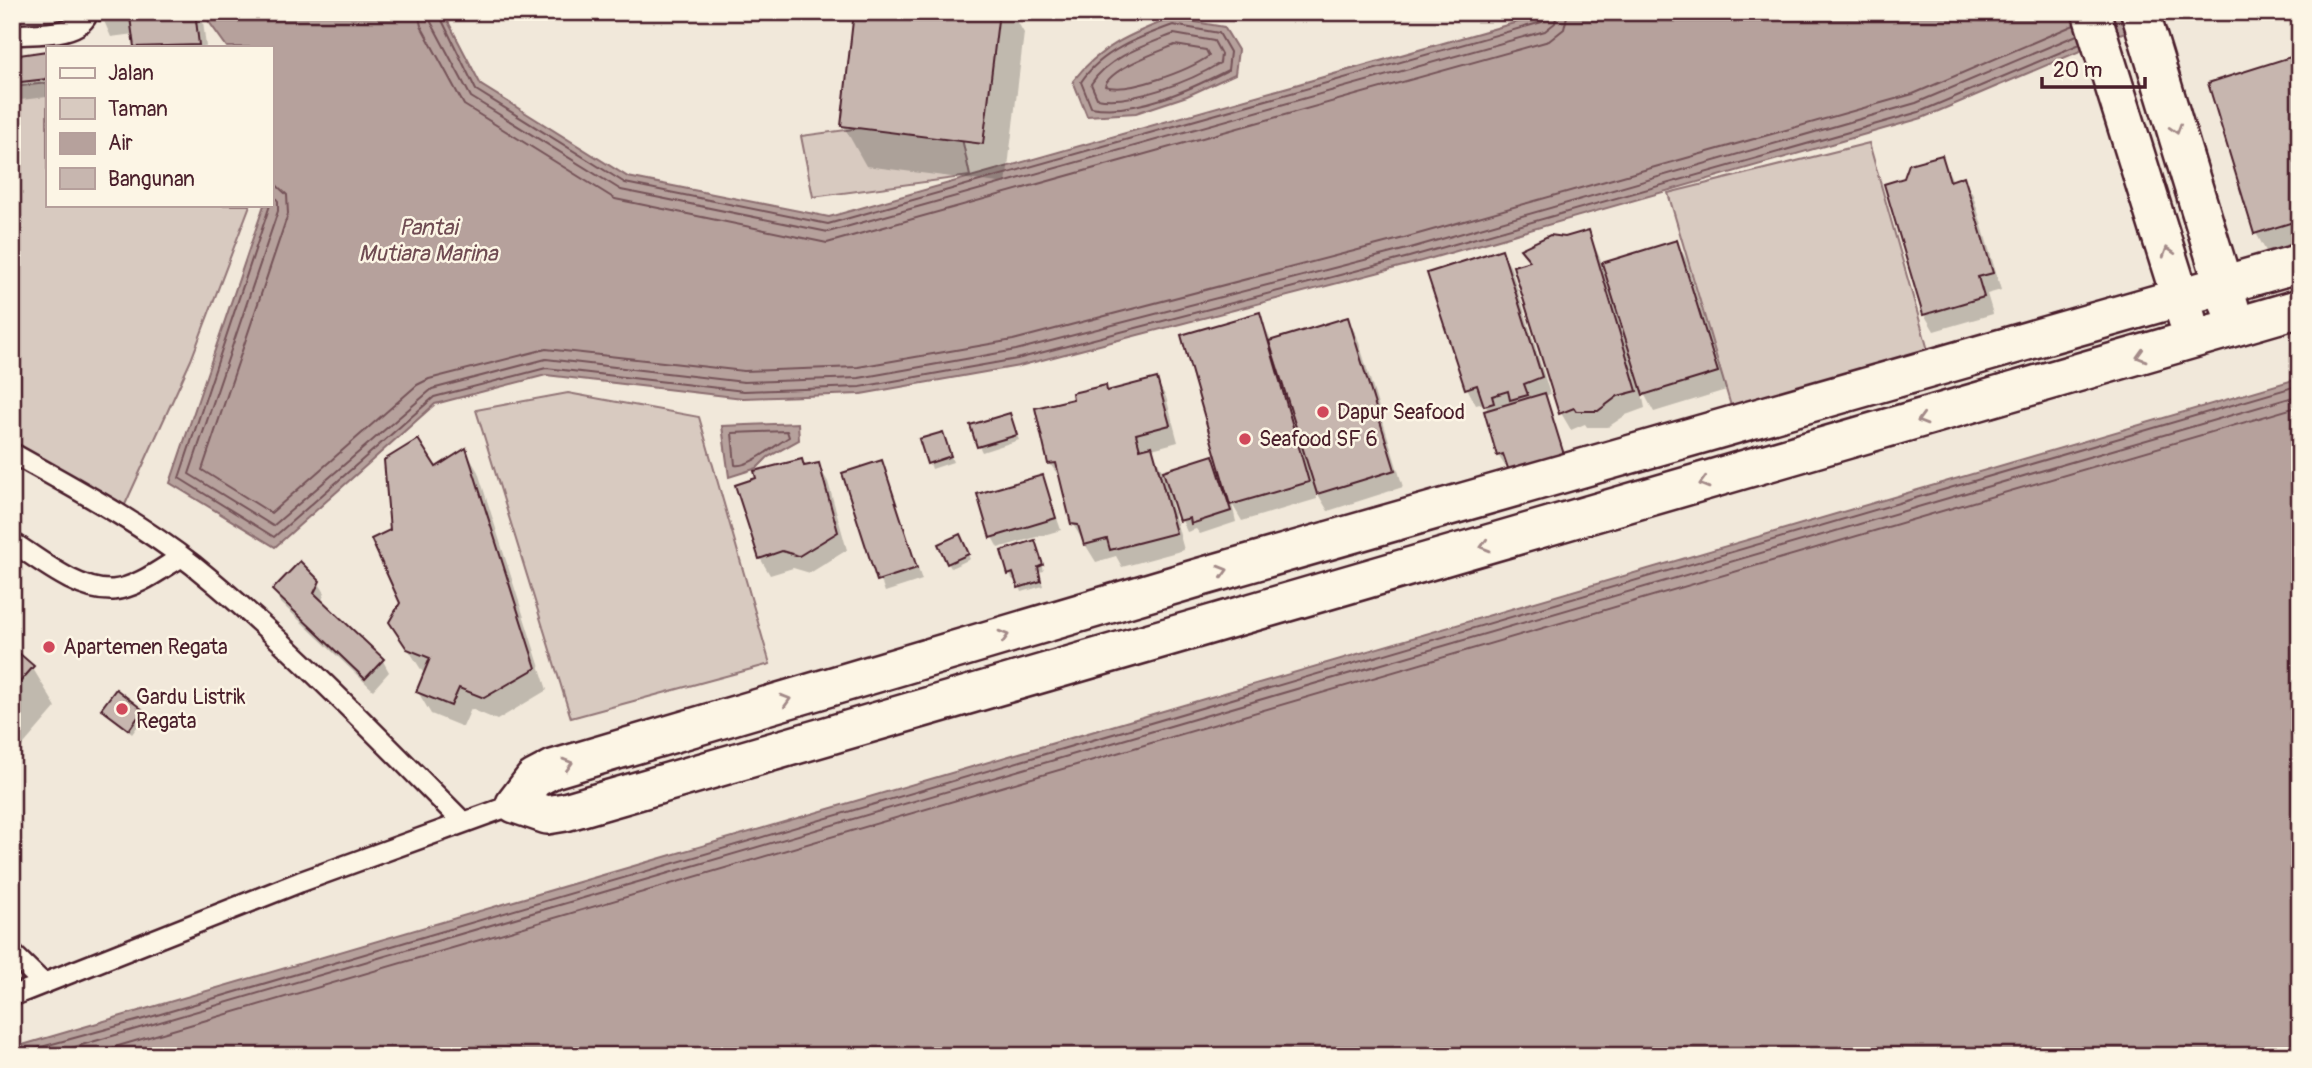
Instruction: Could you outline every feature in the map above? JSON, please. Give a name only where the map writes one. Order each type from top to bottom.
[{"type":"street","points":[[2091,12],[2115,82],[2193,341]]},
{"type":"street","points":[[2140,12],[2236,328]]},
{"type":"street","points":[[2300,263],[1201,578],[553,769],[534,779],[515,804],[547,815],[565,811],[2300,308]]},
{"type":"lane","points":[[12,35],[77,28],[86,20],[88,12]]},
{"type":"lane","points":[[12,453],[111,509],[181,557],[261,624],[463,821]]},
{"type":"lane","points":[[12,542],[85,586],[114,590],[148,578],[181,557]]},
{"type":"lane","points":[[12,996],[463,821],[515,804]]},
{"type":"lane","points":[[12,953],[43,983]]},
{"type":"green space","points":[[46,83],[46,206],[250,206],[191,360],[123,509],[12,449],[12,87]]},
{"type":"green space","points":[[957,115],[970,176],[813,197],[801,136]]},
{"type":"green space","points":[[1869,143],[1928,350],[1731,406],[1668,193]]},
{"type":"green space","points":[[568,393],[699,417],[770,664],[571,718],[476,410]]},
{"type":"water","name":"Pantai Mutiara Marina","points":[[202,12],[443,12],[481,85],[628,177],[829,217],[1553,12],[2172,12],[1922,118],[1411,264],[1019,366],[861,394],[743,398],[546,375],[435,404],[275,547],[170,483],[264,206],[273,206],[273,46],[226,46]]},
{"type":"water","points":[[1172,18],[1224,27],[1238,50],[1235,74],[1187,96],[1136,113],[1087,116],[1073,81],[1083,69],[1118,42]]},
{"type":"water","points":[[2300,378],[2300,1056],[12,1056],[12,1048]]},
{"type":"water","points":[[798,423],[799,440],[768,457],[757,468],[729,477],[722,426]]},
{"type":"building","points":[[98,12],[195,12],[199,45],[134,46],[130,17],[99,21]]},
{"type":"building","points":[[854,12],[999,12],[983,144],[841,126]]},
{"type":"building","points":[[46,51],[46,79],[12,83],[12,56]]},
{"type":"building","points":[[2300,54],[2300,220],[2254,234],[2208,83]]},
{"type":"building","points":[[1942,155],[1950,181],[1964,176],[1993,273],[1978,277],[1984,297],[1923,315],[1884,184],[1904,178],[1909,164]]},
{"type":"building","points":[[1589,230],[1637,391],[1618,396],[1598,411],[1576,411],[1574,408],[1559,414],[1513,266],[1530,261],[1520,249],[1550,235],[1565,237]]},
{"type":"building","points":[[1677,240],[1718,372],[1643,395],[1602,263]]},
{"type":"building","points":[[1502,249],[1542,377],[1524,384],[1528,395],[1510,400],[1508,391],[1492,396],[1494,403],[1484,406],[1477,385],[1465,389],[1427,273]]},
{"type":"building","points":[[1260,312],[1309,482],[1230,505],[1181,335]]},
{"type":"building","points":[[1348,317],[1395,470],[1317,494],[1269,341]]},
{"type":"building","points":[[1157,378],[1170,425],[1136,434],[1140,449],[1152,446],[1176,533],[1110,550],[1107,539],[1084,545],[1078,525],[1071,524],[1056,463],[1048,464],[1035,408],[1073,399],[1072,393],[1106,385],[1107,391]]},
{"type":"building","points":[[1545,393],[1565,458],[1510,474],[1503,454],[1497,456],[1484,411]]},
{"type":"building","points":[[1010,413],[1017,435],[977,447],[970,425]]},
{"type":"building","points":[[943,432],[951,456],[927,464],[919,439]]},
{"type":"building","points":[[418,439],[436,467],[466,448],[536,668],[484,698],[459,688],[451,706],[416,692],[430,658],[407,649],[389,622],[400,603],[371,539],[390,530],[384,460]]},
{"type":"building","points":[[1213,455],[1231,511],[1191,524],[1190,518],[1179,521],[1163,471]]},
{"type":"building","points":[[802,459],[804,466],[819,463],[838,532],[799,556],[782,551],[759,559],[735,485],[756,478],[754,471]]},
{"type":"building","points":[[882,460],[917,568],[877,581],[842,473]]},
{"type":"building","points":[[1043,475],[1056,518],[990,538],[977,494]]},
{"type":"building","points":[[960,534],[969,554],[947,564],[938,544]]},
{"type":"building","points":[[1035,540],[1043,565],[1038,567],[1041,581],[1018,588],[1013,573],[1008,575],[1001,551]]},
{"type":"building","points":[[300,561],[320,581],[314,593],[384,659],[365,679],[272,590]]},
{"type":"building","points":[[12,647],[34,666],[12,691]]},
{"type":"building","name":"Gardu Listrik Regata","points":[[116,689],[143,710],[129,730],[101,709]]},
{"type":"place","name":"Dapur Seafood","points":[[1323,412]]},
{"type":"place","name":"Seafood SF 6","points":[[1245,439]]},
{"type":"place","name":"Apartemen Regata","points":[[49,647]]},
{"type":"place","name":"Gardu Listrik Regata","points":[[122,709]]}]
